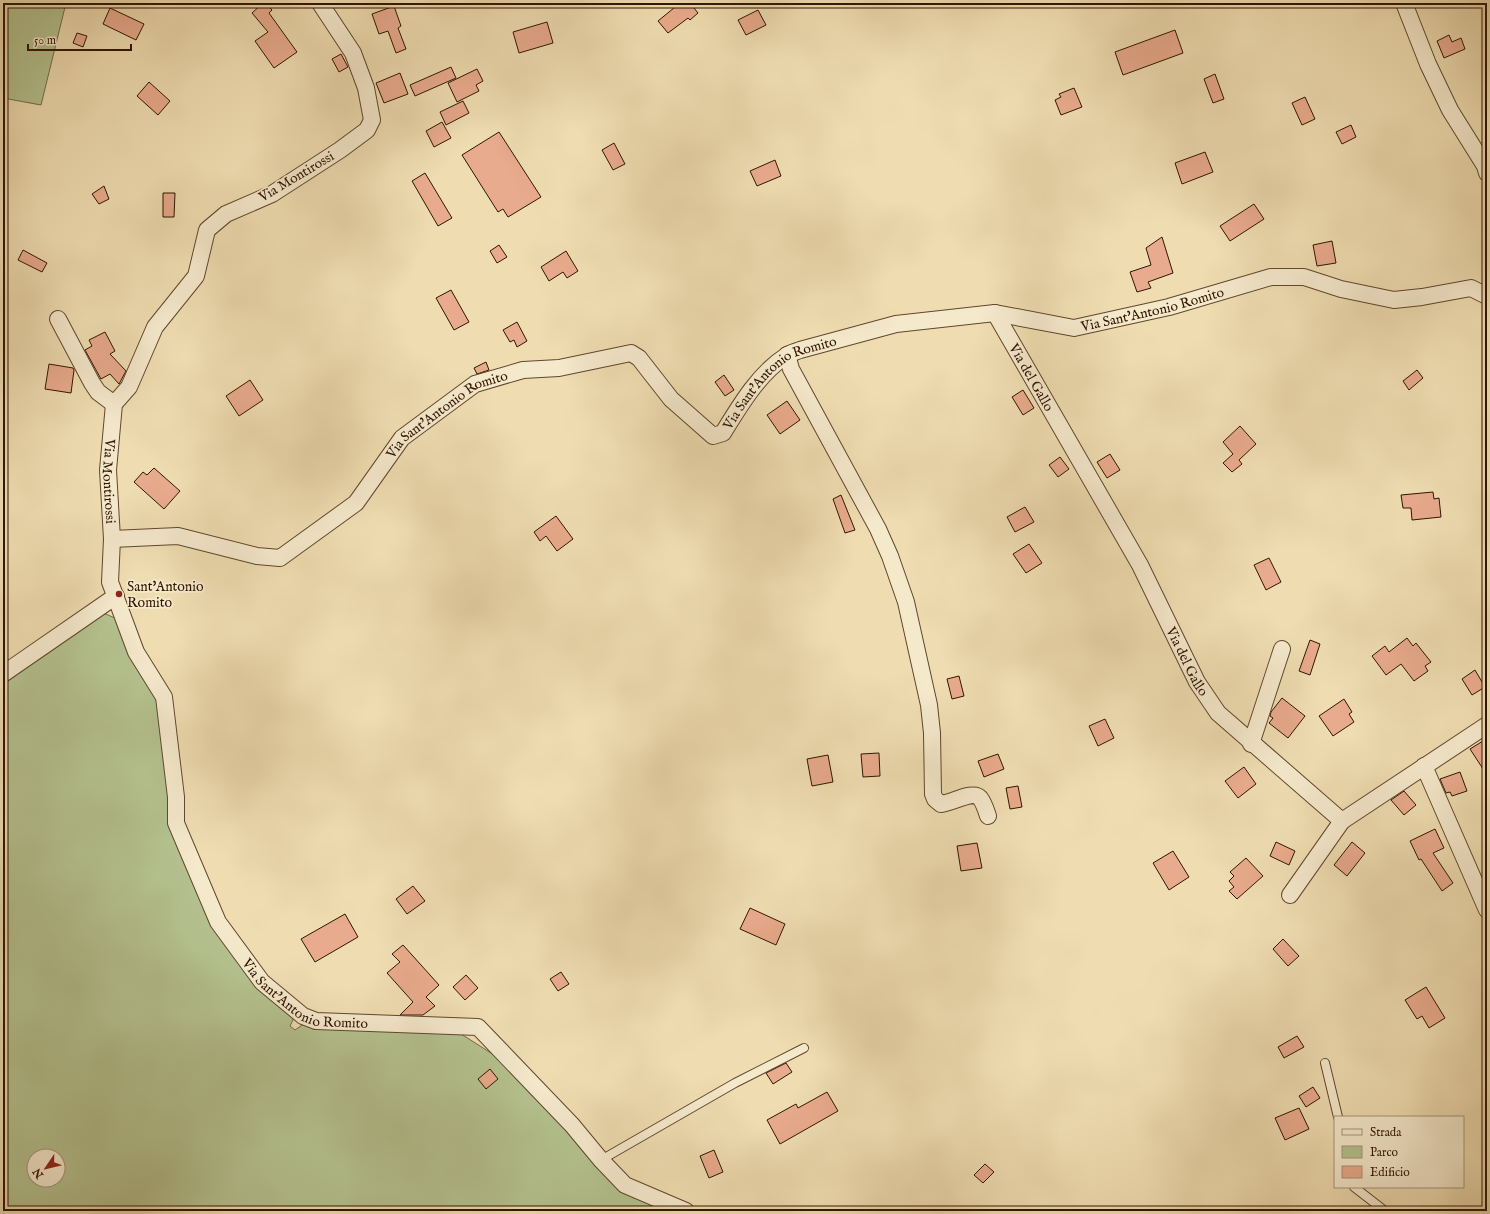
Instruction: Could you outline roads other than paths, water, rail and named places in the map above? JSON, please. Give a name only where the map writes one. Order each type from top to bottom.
[{"type":"street","name":"Via Montirossi","points":[[112,539],[108,470],[114,404],[129,387],[155,327],[196,276],[207,230],[226,214],[272,194],[340,150],[366,130],[372,120],[366,88],[353,53],[320,3]]},
{"type":"street","points":[[1404,3],[1428,64],[1450,110],[1485,166],[1487,173]]},
{"type":"street","name":"Via Sant'Antonio Romito","points":[[686,1211],[625,1185],[601,1160],[572,1125],[478,1026],[316,1021],[303,1016],[262,982],[218,922],[176,823],[176,797],[164,697],[136,652],[110,582],[112,539],[178,536],[257,556],[280,558],[356,503],[402,438],[475,384],[523,370],[559,368],[631,352],[639,358],[671,399],[713,436],[723,433],[742,403],[768,370],[787,355],[800,350],[896,324],[995,313],[1074,328],[1169,307],[1271,276],[1304,277],[1341,289],[1394,300],[1422,297],[1471,288],[1487,296]]},
{"type":"street","name":"Via del Gallo","points":[[995,313],[1140,565],[1197,682],[1218,713],[1251,744],[1342,821]]},
{"type":"street","points":[[58,319],[92,383],[98,392],[114,404]]},
{"type":"street","points":[[787,355],[791,369],[878,529],[890,556],[906,602],[929,705],[932,733],[933,794],[935,799],[941,804],[970,795],[976,795],[980,798],[988,816]]},
{"type":"street","points":[[3,674],[116,596]]},
{"type":"street","points":[[1251,744],[1282,648]]},
{"type":"street","points":[[1290,895],[1342,821],[1487,725]]},
{"type":"street","points":[[1424,766],[1487,910]]},
{"type":"lane","points":[[601,1160],[735,1083],[804,1048]]},
{"type":"lane","points":[[1325,1063],[1338,1116]]},
{"type":"lane","points":[[1355,1188],[1385,1211]]},
{"type":"place","name":"Sant'Antonio Romito","points":[[119,594]]}]
